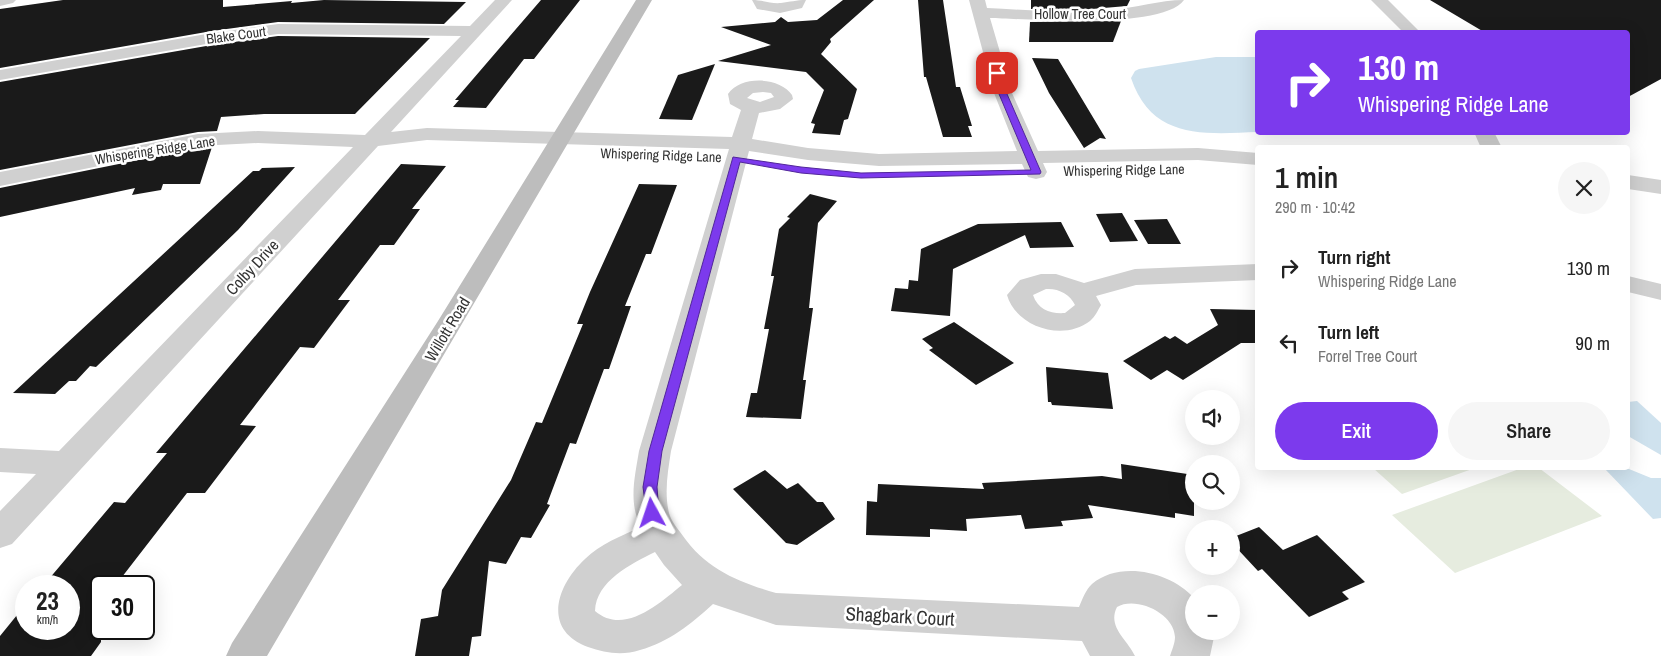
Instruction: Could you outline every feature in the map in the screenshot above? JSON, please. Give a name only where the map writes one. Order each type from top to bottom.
[{"type":"main road","name":"Willott Road","points":[[246,656],[452,321],[556,144],[644,0]]},
{"type":"street","points":[[0,1],[8,0]]},
{"type":"street","name":"Colby Drive","points":[[0,534],[504,0]]},
{"type":"street","points":[[760,0],[763,6],[780,8],[796,5],[798,0]]},
{"type":"street","name":"Hollow Tree Court","points":[[979,7],[1121,15],[1159,9],[1176,0]]},
{"type":"street","points":[[1379,0],[1410,30]]},
{"type":"street","points":[[979,7],[1003,94],[1033,165]]},
{"type":"street","name":"Blake Court","points":[[0,75],[220,36],[278,29],[475,31]]},
{"type":"street","name":"Shagbark Court","points":[[753,107],[655,451],[650,487],[652,513],[676,557],[700,579],[737,598],[776,609],[1095,625]]},
{"type":"street","name":"Whispering Ridge Lane","points":[[0,178],[198,140],[258,137],[371,140],[414,149],[556,144],[682,154],[739,151],[801,170],[861,175],[1033,165],[1208,168],[1254,163]]},
{"type":"street","points":[[1630,182],[1661,187]]},
{"type":"street","points":[[1081,292],[1135,276],[1255,272]]},
{"type":"street","points":[[1630,284],[1661,292]]},
{"type":"street","points":[[0,460],[66,463]]},
{"type":"street","points":[[662,533],[630,548],[592,576],[578,601],[576,614],[582,624],[590,631],[606,635],[624,636],[640,633],[656,626],[710,584]]},
{"type":"street","points":[[1115,656],[1103,643],[1095,625],[1094,615],[1098,603],[1107,593],[1120,587],[1135,586],[1151,589],[1167,597],[1180,608],[1190,621],[1194,636],[1193,649],[1190,656]]},
{"type":"shaded area","points":[[1375,470],[1469,470],[1402,494]]},
{"type":"shaded area","points":[[1516,470],[1542,470],[1602,516],[1455,573],[1392,515]]},
{"type":"water","points":[[1216,57],[1255,57],[1255,132],[1200,132],[1182,129],[1166,123],[1152,113],[1140,98],[1131,78],[1135,71]]},
{"type":"water","points":[[1637,401],[1661,423],[1661,455],[1630,437],[1630,402]]},
{"type":"water","points":[[1630,469],[1651,478],[1661,478],[1661,518],[1653,519],[1606,470]]},
{"type":"building","points":[[63,0],[223,0],[223,7],[324,0],[466,2],[444,24],[278,22],[212,31],[0,68],[0,9]]},
{"type":"building","points":[[541,0],[580,0],[534,59],[524,59],[486,108],[453,107],[459,100],[455,100]]},
{"type":"building","points":[[843,0],[874,0],[830,39],[831,42],[821,54],[857,89],[848,119],[844,120],[840,135],[812,133],[815,124],[811,123],[824,90],[806,72],[718,61],[771,45],[721,27],[775,22],[781,17],[788,22],[817,20]]},
{"type":"building","points":[[918,0],[943,0],[956,87],[960,87],[972,126],[968,126],[972,137],[943,137],[926,77],[924,77]]},
{"type":"building","points":[[1031,0],[1130,0],[1127,6],[1080,10],[1031,9]]},
{"type":"building","points":[[1430,0],[1661,0],[1661,79],[1630,96],[1630,30],[1481,30]]},
{"type":"building","points":[[1121,21],[1113,42],[1029,42],[1030,22]]},
{"type":"building","points":[[278,36],[430,38],[355,114],[264,114],[221,117],[217,131],[198,132],[0,170],[0,82],[212,45]]},
{"type":"building","points":[[1032,58],[1058,59],[1106,139],[1100,138],[1084,148],[1049,93]]},
{"type":"building","points":[[715,64],[692,120],[659,119],[678,75]]},
{"type":"building","points":[[212,147],[200,184],[163,184],[161,190],[132,195],[135,188],[0,217],[0,188],[198,148]]},
{"type":"building","points":[[401,164],[446,166],[412,209],[420,209],[394,245],[380,245],[338,300],[350,300],[314,348],[300,347],[240,425],[256,426],[205,493],[187,493],[124,575],[90,575],[90,640],[101,640],[91,656],[0,656],[0,636],[15,618],[15,640],[80,640],[80,575],[52,575],[114,502],[125,503],[167,453],[156,453]]},
{"type":"building","points":[[295,167],[238,230],[96,367],[90,366],[76,381],[69,381],[55,394],[13,393],[253,171],[259,171],[262,168]]},
{"type":"building","points":[[639,184],[677,185],[651,254],[646,254],[625,306],[631,306],[609,369],[604,369],[576,444],[570,443],[547,504],[550,505],[531,538],[521,537],[506,564],[489,561],[481,636],[472,637],[469,656],[415,656],[421,619],[438,616],[442,590],[511,480],[536,422],[542,423],[583,324],[577,324]]},
{"type":"building","points":[[810,194],[837,201],[818,223],[809,308],[813,308],[803,380],[806,380],[801,419],[746,417],[751,393],[757,393],[769,329],[764,329],[774,276],[771,276],[779,229],[790,218],[787,217]]},
{"type":"building","points":[[1122,213],[1138,241],[1110,242],[1096,214]]},
{"type":"building","points":[[1167,219],[1181,244],[1148,244],[1134,220]]},
{"type":"building","points":[[1061,222],[1074,247],[1030,248],[1025,235],[953,269],[950,316],[891,311],[895,288],[908,289],[909,280],[918,281],[921,249],[978,224]]},
{"type":"building","points":[[1210,309],[1255,310],[1255,343],[1241,343],[1183,380],[1167,370],[1151,380],[1123,361],[1165,336],[1170,339],[1175,336],[1187,344],[1218,325]]},
{"type":"building","points":[[954,322],[1014,363],[976,385],[929,350],[933,348],[922,339]]},
{"type":"building","points":[[1046,367],[1108,373],[1113,409],[1052,405],[1051,402],[1048,402]]},
{"type":"building","points":[[1121,464],[1185,474],[1185,510],[1194,510],[1194,516],[1175,513],[1175,518],[1088,505],[1093,518],[1061,521],[1063,526],[1025,529],[1021,515],[966,519],[967,531],[930,529],[930,537],[866,535],[867,501],[877,502],[878,484],[984,489],[982,483],[1102,476],[1122,479]]},
{"type":"building","points":[[765,470],[787,489],[798,483],[817,502],[823,502],[835,519],[797,545],[786,543],[733,489]]},
{"type":"building","points":[[1259,527],[1283,550],[1317,535],[1365,582],[1342,592],[1349,599],[1309,617],[1262,569],[1258,571],[1240,552],[1240,534]]},
{"type":"route","points":[[652,513],[650,487],[655,451],[736,159],[801,170],[861,175],[902,176],[1036,172],[1003,94],[997,73]]}]
